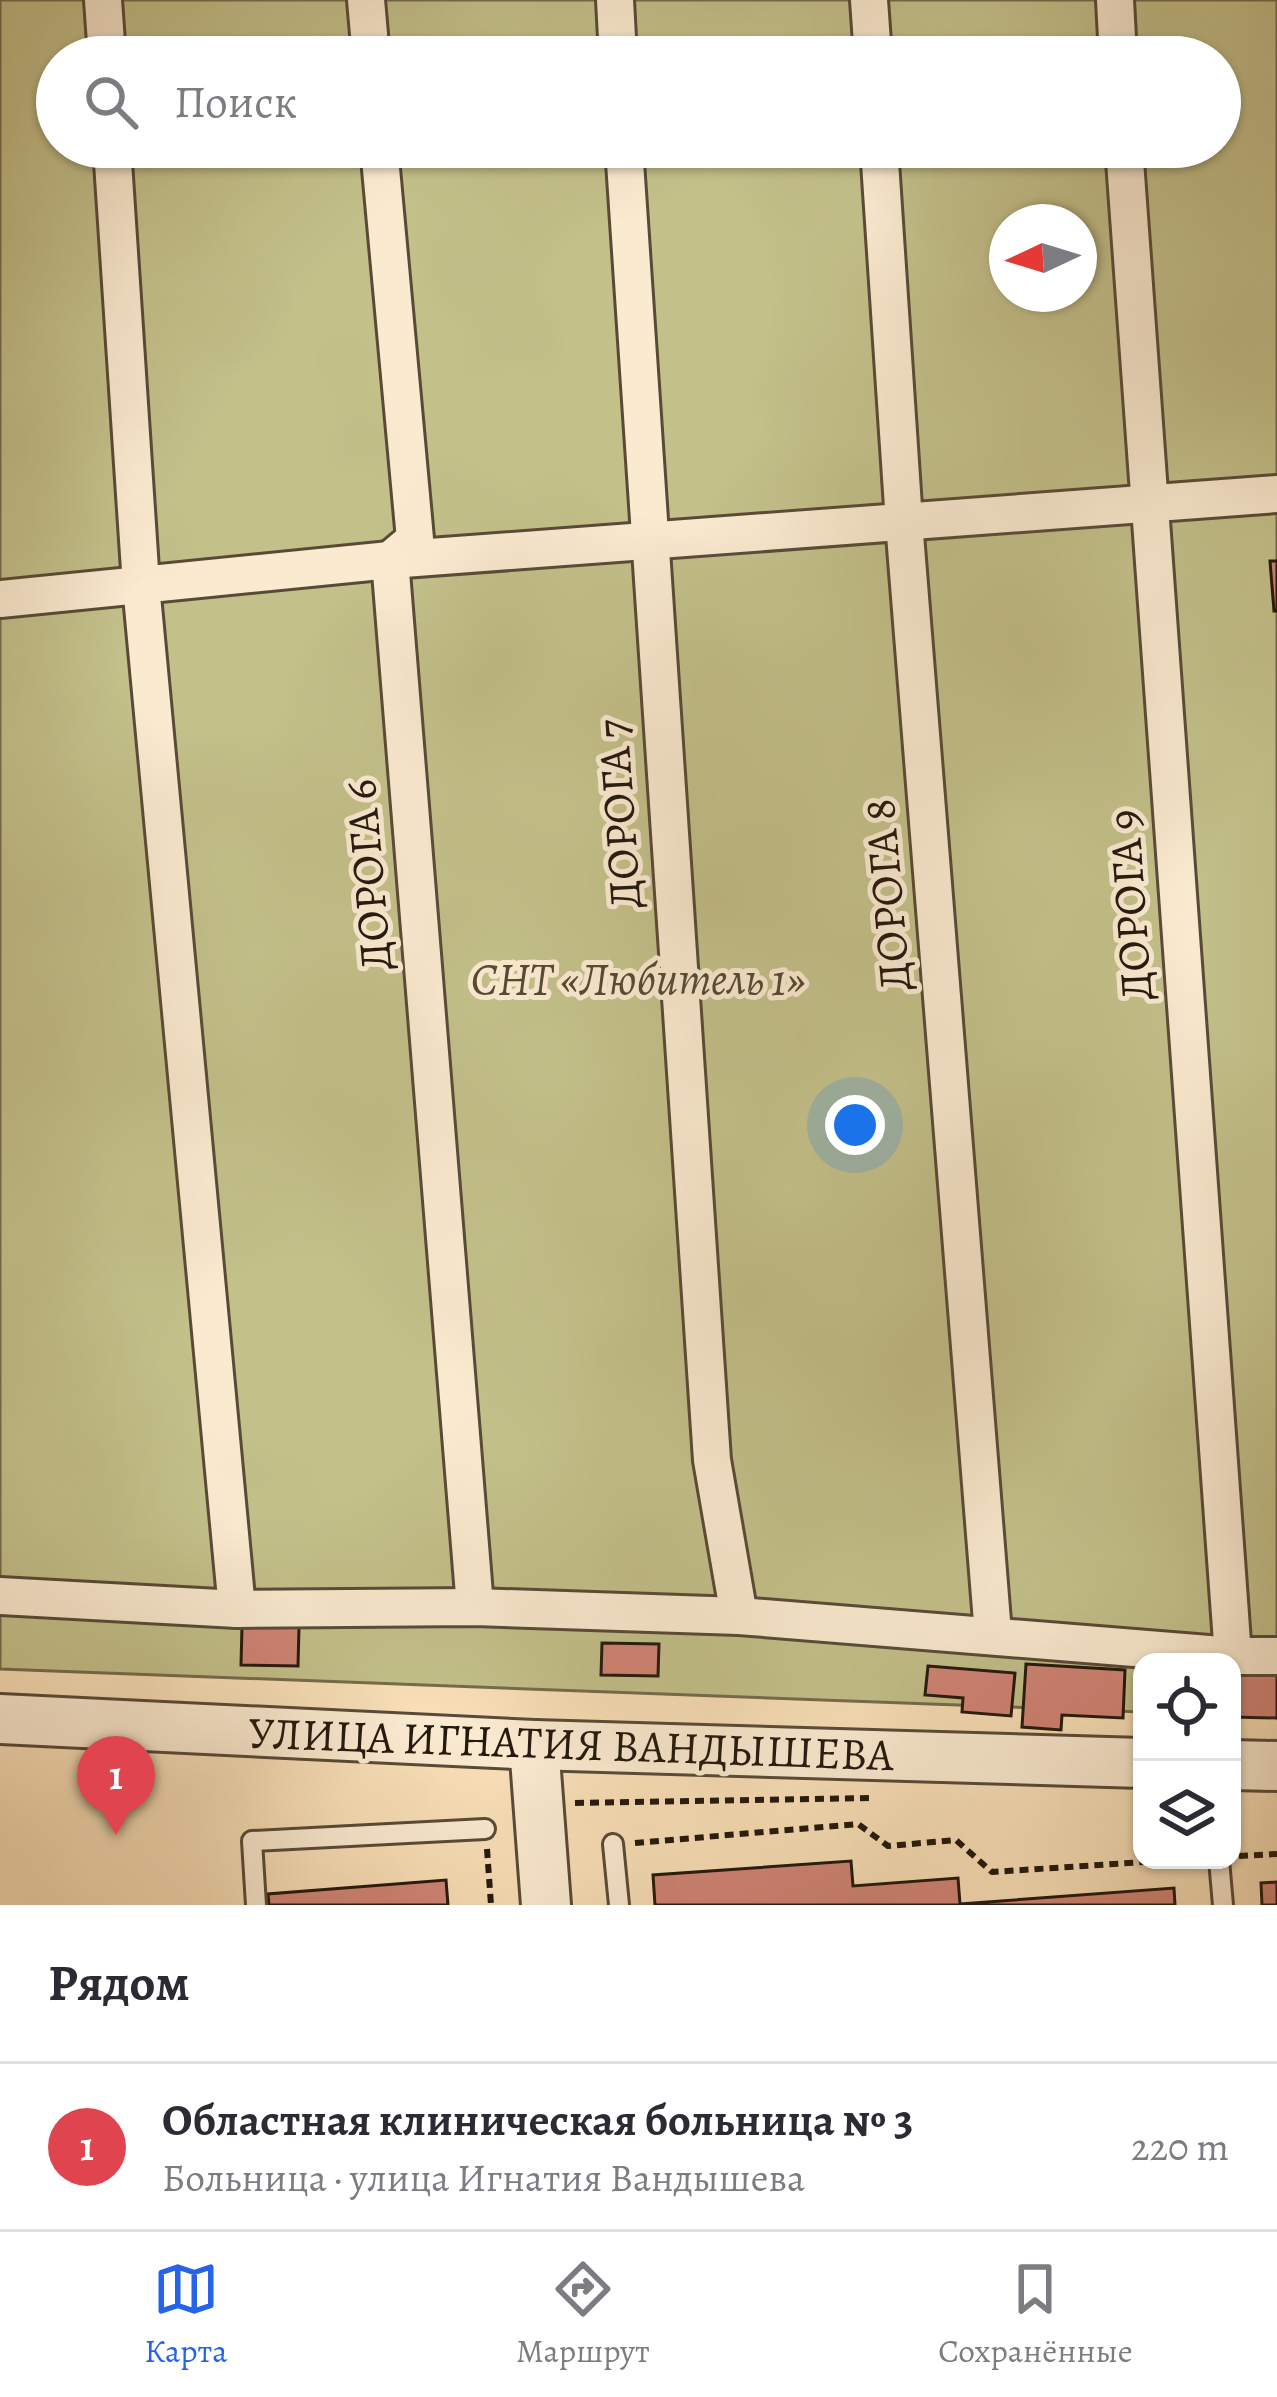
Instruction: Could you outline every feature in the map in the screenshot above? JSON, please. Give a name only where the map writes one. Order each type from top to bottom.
[{"type":"street","points":[[103,0],[105,36]]},
{"type":"street","points":[[366,0],[369,36]]},
{"type":"street","points":[[615,0],[617,36]]},
{"type":"street","points":[[869,0],[872,36]]},
{"type":"street","points":[[1115,0],[1117,36]]},
{"type":"street","points":[[113,168],[141,585],[237,1609]]},
{"type":"street","points":[[382,168],[416,539],[390,560]]},
{"type":"street","name":"ДОРОГА 7","points":[[625,168],[712,1460],[739,1616]]},
{"type":"street","name":"ДОРОГА 8","points":[[880,168],[993,1634]]},
{"type":"street","name":"ДОРОГА 9","points":[[1125,168],[1233,1653]]},
{"type":"street","points":[[0,599],[390,560],[1277,494]]},
{"type":"street","name":"ДОРОГА 6","points":[[390,560],[476,1607]]},
{"type":"street","points":[[0,1596],[237,1609],[476,1607],[739,1616],[1200,1653]]},
{"type":"street","points":[[1241,1656],[1277,1656]]},
{"type":"street","name":"УЛИЦА ИГНАТИЯ ВАНДЫШЕВА","points":[[0,1719],[534,1744],[1133,1763]]},
{"type":"street","points":[[534,1744],[546,1905]]},
{"type":"street","points":[[1241,1766],[1277,1766]]},
{"type":"lane","points":[[256,1905],[252,1841],[485,1829]]},
{"type":"lane","points":[[613,1844],[619,1905]]},
{"type":"lane","points":[[1220,1869],[1222,1905]]},
{"type":"path","points":[[559,1804],[613,1844],[858,1824],[888,1846],[956,1840],[992,1872],[1133,1863]]},
{"type":"path","points":[[1241,1856],[1277,1854]]},
{"type":"green space","name":"СНТ «Любитель 1»","points":[[0,0],[1277,0],[1277,1718],[1241,1673],[1241,1653],[1133,1653],[1133,1712],[0,1669]]},
{"type":"building","points":[[1270,561],[1277,561],[1277,611],[1274,611]]},
{"type":"building","points":[[242,1626],[299,1627],[298,1666],[241,1665]]},
{"type":"building","points":[[602,1643],[659,1644],[658,1676],[601,1675]]},
{"type":"building","points":[[1026,1664],[1125,1670],[1123,1718],[1062,1715],[1061,1730],[1022,1727]]},
{"type":"building","points":[[928,1666],[1015,1673],[1011,1716],[962,1712],[963,1698],[925,1695]]},
{"type":"building","points":[[1241,1671],[1277,1673],[1277,1718],[1241,1717]]},
{"type":"building","points":[[851,1861],[853,1886],[958,1878],[960,1904],[1174,1888],[1175,1905],[655,1905],[653,1875]]},
{"type":"building","points":[[446,1880],[448,1905],[269,1905],[268,1894]]},
{"type":"building","points":[[1277,1882],[1277,1905],[1262,1905],[1261,1883]]},
{"type":"place","name":"Областная клиническая больница № 3","points":[[116,1835]]}]
